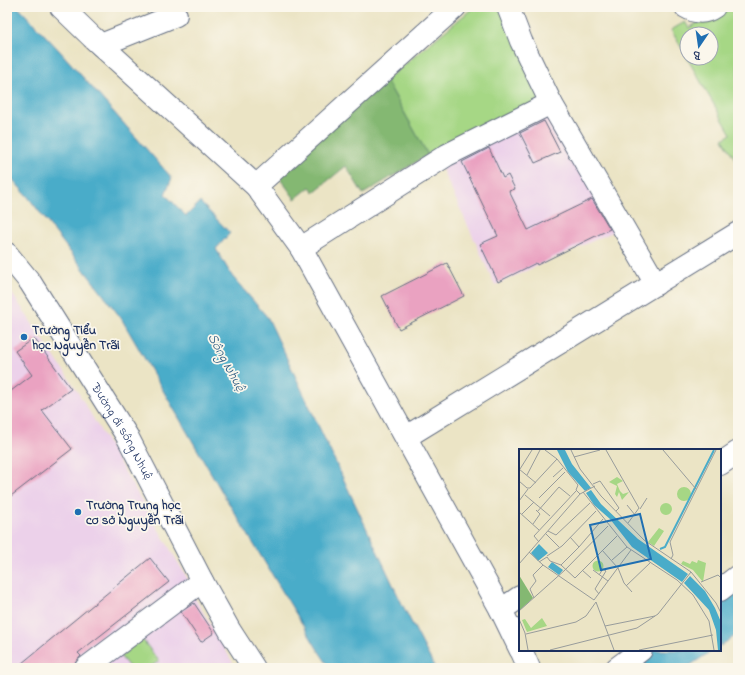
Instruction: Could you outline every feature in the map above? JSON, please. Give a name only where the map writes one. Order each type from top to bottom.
[{"type":"street","points":[[62,7],[101,45],[256,186],[301,248],[501,610],[519,648]]},
{"type":"street","points":[[256,186],[454,7]]},
{"type":"street","points":[[508,7],[521,41],[551,104],[656,284]]},
{"type":"street","points":[[686,7],[694,12],[707,12],[714,7]]},
{"type":"street","points":[[101,45],[176,15]]},
{"type":"street","points":[[301,248],[447,155],[551,104]]},
{"type":"street","points":[[406,437],[738,233]]},
{"type":"street","name":"Đường đi sông Nhuệ","points":[[7,254],[30,282],[127,436],[202,581],[230,631],[254,668]]},
{"type":"street","points":[[721,463],[738,452]]},
{"type":"street","points":[[721,589],[738,576]]},
{"type":"street","points":[[86,668],[202,581]]},
{"type":"street","points":[[501,610],[519,598]]},
{"type":"street","points":[[520,651],[529,668]]},
{"type":"street","points":[[617,668],[640,651]]},
{"type":"shaded area","points":[[550,109],[617,230],[495,285],[441,167]]},
{"type":"shaded area","name":"Trường Trung học cơ sở Nguyễn Trãi","points":[[7,286],[76,389],[189,581],[75,668],[7,668]]},
{"type":"shaded area","points":[[193,595],[236,668],[101,668]]},
{"type":"green space","points":[[474,7],[502,7],[543,99],[428,155],[386,80]]},
{"type":"green space","points":[[723,7],[738,7],[738,156],[735,159],[723,139],[731,134],[692,66],[719,66],[719,26],[692,26]]},
{"type":"green space","points":[[685,22],[688,26],[679,26],[679,44],[671,30]]},
{"type":"green space","points":[[386,80],[428,155],[363,194],[346,166],[314,192],[310,187],[295,199],[277,174]]},
{"type":"green space","points":[[142,639],[159,661],[149,668],[130,668],[120,656]]},
{"type":"water","name":"Sông Nhuệ","points":[[7,7],[18,7],[58,49],[172,178],[165,194],[186,216],[200,202],[230,233],[216,249],[232,276],[268,318],[402,604],[435,668],[330,668],[222,492],[121,318],[28,197],[7,173]]},
{"type":"water","points":[[738,587],[738,621],[735,624],[738,629],[738,634],[721,645],[721,599]]},
{"type":"water","points":[[653,651],[712,651],[686,668],[645,668],[640,661]]},
{"type":"building","points":[[544,121],[560,152],[535,163],[520,133]]},
{"type":"building","points":[[489,148],[503,178],[508,175],[515,189],[509,191],[528,230],[592,199],[610,229],[537,265],[536,263],[498,282],[480,244],[498,236],[462,162]]},
{"type":"building","points":[[447,263],[464,296],[399,329],[382,296]]},
{"type":"building","points":[[34,338],[71,389],[42,410],[72,449],[7,499],[7,394],[32,375],[15,351]]},
{"type":"building","points":[[150,558],[169,582],[78,653],[81,656],[75,663],[74,668],[16,668]]},
{"type":"building","points":[[194,603],[214,633],[201,642],[181,612]]},
{"type":"place","name":"Trường Tiểu học Nguyễn Trãi","points":[[24,337]]},
{"type":"place","name":"Trường Trung học cơ sở Nguyễn Trãi","points":[[78,512]]}]
